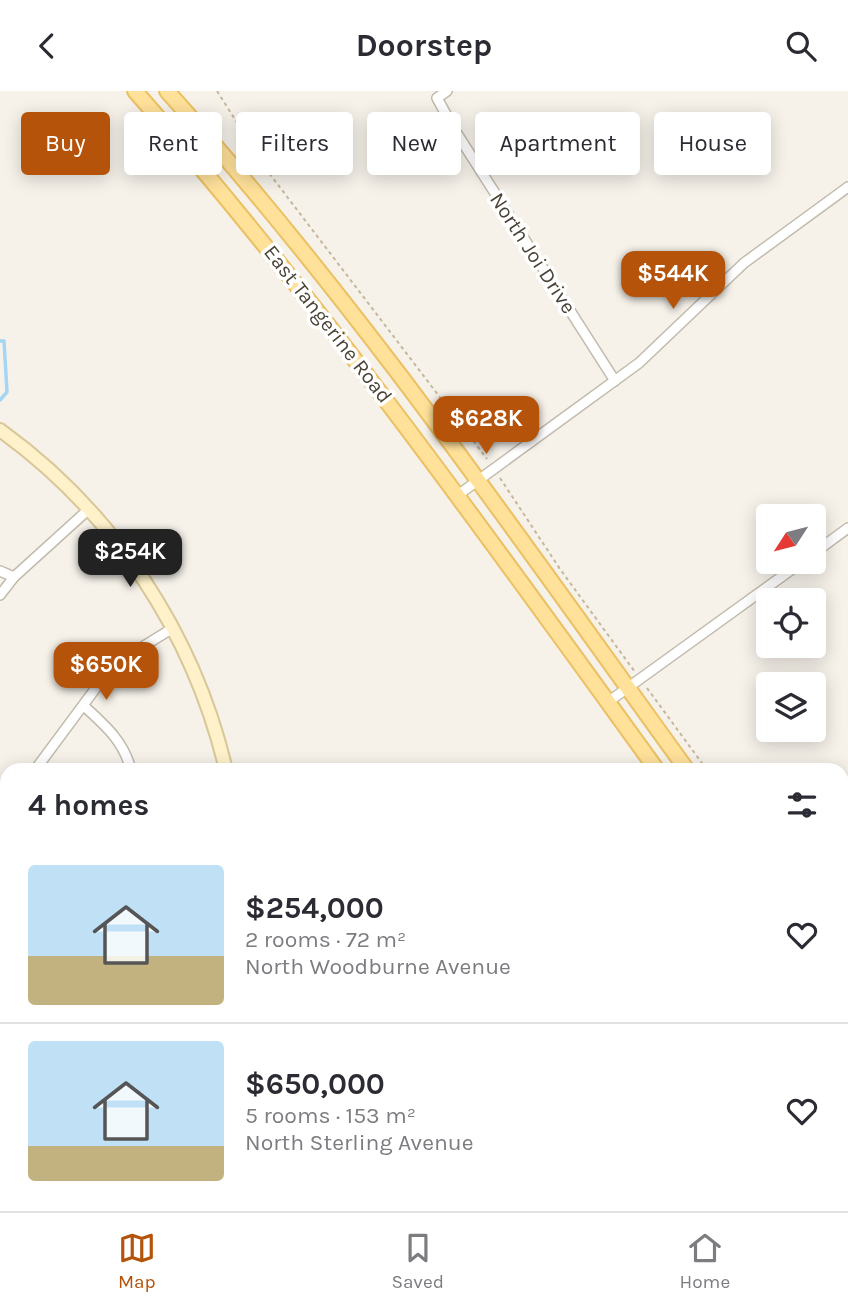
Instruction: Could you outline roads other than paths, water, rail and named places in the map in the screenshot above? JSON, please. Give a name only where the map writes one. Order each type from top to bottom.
[{"type":"main road","name":"East Tangerine Road","points":[[135,91],[319,311],[458,495],[652,763]]},
{"type":"main road","name":"East Tangerine Road","points":[[167,91],[346,306],[478,481],[682,763]]},
{"type":"street","name":"North Joi Drive","points":[[447,91],[437,98],[454,129],[615,381]]},
{"type":"street","points":[[458,495],[615,381],[654,349],[744,263],[848,187]]},
{"type":"street","points":[[0,430],[54,475],[89,509],[135,567],[173,628],[202,692],[224,763]]},
{"type":"street","points":[[0,595],[13,577],[89,509]]},
{"type":"street","points":[[826,544],[848,528]]},
{"type":"street","points":[[0,571],[13,577]]},
{"type":"street","points":[[608,702],[785,574]]},
{"type":"street","points":[[41,763],[85,707],[104,677],[126,656],[173,628]]},
{"type":"street","points":[[85,707],[115,737],[127,753],[129,763]]},
{"type":"waterway","points":[[0,341],[4,341],[7,392],[0,400]]}]
